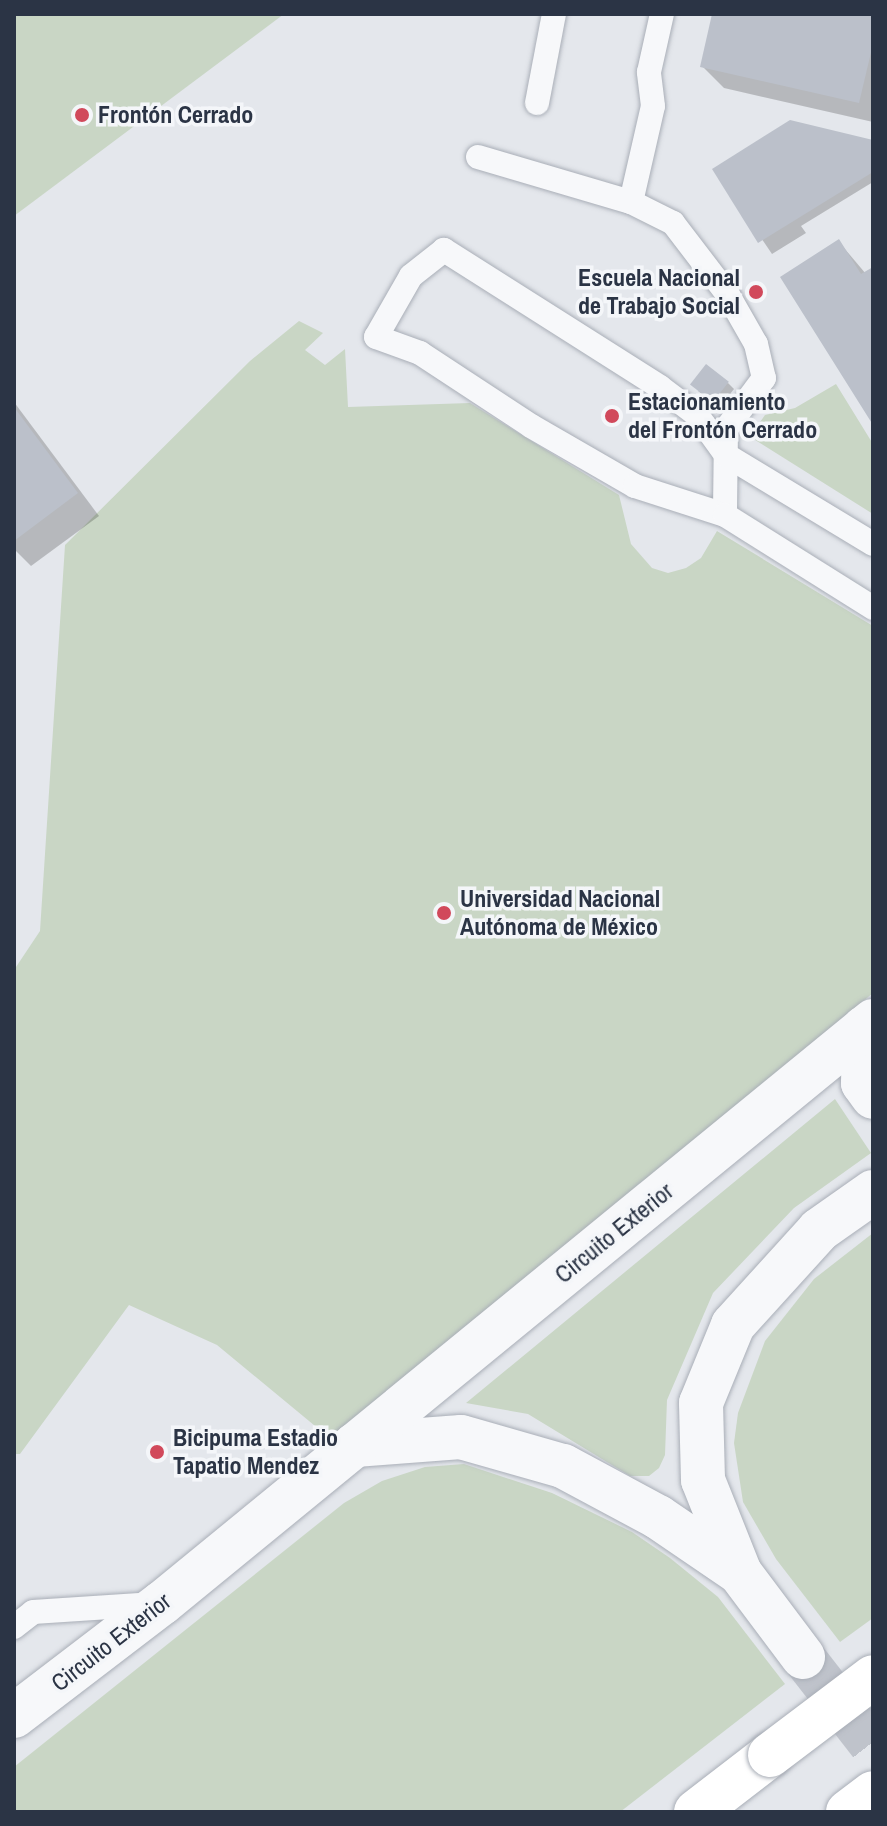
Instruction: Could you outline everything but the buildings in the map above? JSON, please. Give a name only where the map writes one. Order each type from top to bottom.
[{"type":"main road","points":[[696,1812],[873,1677]]},
{"type":"main road","points":[[848,1812],[873,1793]]},
{"type":"street","points":[[868,1025],[863,1083],[873,1097]]},
{"type":"street","name":"Circuito Exterior","points":[[14,1716],[162,1603],[868,1025]]},
{"type":"street","points":[[803,1657],[740,1573],[703,1480],[701,1403],[733,1325],[819,1230],[873,1192]]},
{"type":"street","points":[[355,1445],[461,1437],[518,1449],[658,1517],[740,1573]]},
{"type":"lane","points":[[537,103],[554,14]]},
{"type":"lane","points":[[631,202],[653,106],[649,72],[662,14]]},
{"type":"lane","points":[[478,157],[631,202],[673,223],[728,295],[756,344],[764,378],[726,429],[725,515]]},
{"type":"lane","points":[[873,544],[726,455],[697,415],[660,387],[444,250],[411,276],[376,337],[420,353],[531,426],[635,486],[725,515],[873,608]]},
{"type":"lane","points":[[14,1627],[33,1612],[162,1603]]},
{"type":"green space","name":"Frontón Cerrado","points":[[14,14],[284,14],[14,216]]},
{"type":"green space","points":[[299,321],[323,333],[305,350],[325,365],[345,349],[348,407],[470,403],[619,495],[631,544],[652,568],[668,573],[686,568],[701,558],[717,531],[873,626],[873,993],[332,1440],[217,1345],[129,1305],[20,1454],[14,1454],[14,970],[40,931],[65,545],[250,361]]},
{"type":"green space","points":[[836,384],[873,444],[873,514],[736,428],[740,421],[755,429],[765,415],[795,408]]},
{"type":"green space","points":[[835,1099],[871,1153],[794,1208],[713,1293],[667,1400],[665,1455],[659,1468],[649,1476],[630,1476],[528,1414],[466,1403]]},
{"type":"green space","points":[[873,1233],[873,1618],[840,1642],[776,1559],[743,1502],[734,1443],[738,1413],[765,1341],[814,1279]]},
{"type":"green space","points":[[464,1464],[552,1493],[632,1532],[670,1558],[718,1597],[785,1684],[620,1812],[14,1812],[14,1767],[344,1503],[382,1481],[425,1467]]},
{"type":"tunnel","points":[[803,1657],[873,1747]]},
{"type":"place","name":"Frontón Cerrado","points":[[82,115]]},
{"type":"place","name":"Escuela Nacional de Trabajo Social","points":[[756,292]]},
{"type":"place","name":"Estacionamiento del Frontón Cerrado","points":[[612,416]]},
{"type":"place","name":"Universidad Nacional Autónoma de México","points":[[444,913]]},
{"type":"place","name":"Bicipuma Estadio Tapatio Mendez","points":[[157,1452]]}]
